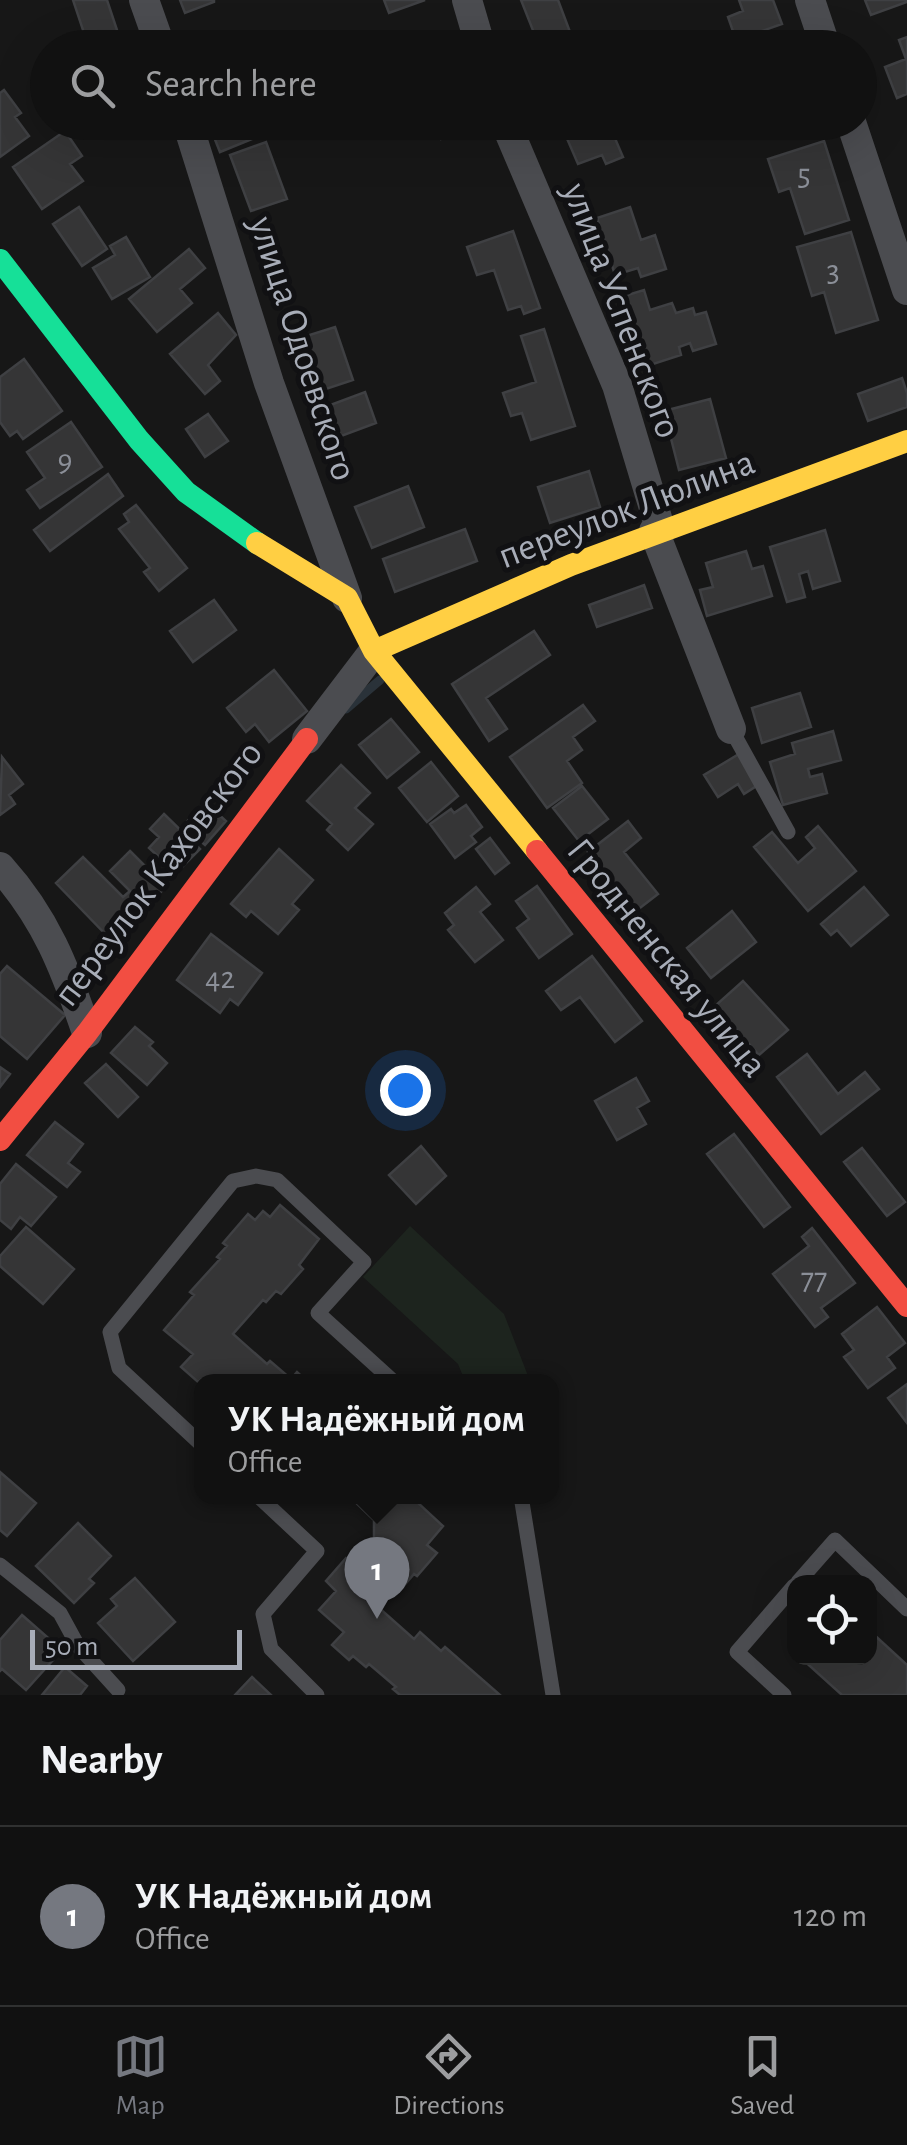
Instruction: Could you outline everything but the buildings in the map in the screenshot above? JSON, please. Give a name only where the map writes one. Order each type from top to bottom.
[{"type":"street","points":[[144,0],[155,30]]},
{"type":"street","points":[[467,0],[476,30]]},
{"type":"street","points":[[810,0],[820,30]]},
{"type":"street","name":"улица Одоевского","points":[[193,140],[269,383],[347,598]]},
{"type":"street","name":"улица Успенского","points":[[513,140],[618,385],[657,529]]},
{"type":"street","points":[[857,140],[907,290]]},
{"type":"street","points":[[0,260],[139,440],[186,492],[280,560],[347,598]]},
{"type":"street","name":"переулок Люлина","points":[[374,651],[474,604],[657,529],[907,441]]},
{"type":"street","points":[[657,529],[731,729]]},
{"type":"street","name":"Гродненская улица","points":[[347,598],[374,651],[907,1306]]},
{"type":"street","name":"переулок Каховского","points":[[0,1140],[87,1033],[374,651]]},
{"type":"street","points":[[0,867],[23,892],[63,960],[87,1033]]},
{"type":"lane","points":[[731,729],[788,832]]},
{"type":"lane","points":[[194,1438],[119,1368],[110,1332],[233,1181],[256,1176],[277,1180],[364,1262],[318,1313],[385,1374]]},
{"type":"lane","points":[[267,1504],[318,1551],[263,1614],[270,1650],[317,1695]]},
{"type":"lane","points":[[523,1504],[553,1695]]},
{"type":"lane","points":[[804,1575],[834,1540],[871,1575]]},
{"type":"lane","points":[[0,1566],[60,1613],[78,1646],[121,1693]]},
{"type":"lane","points":[[877,1581],[907,1609]]},
{"type":"lane","points":[[784,1695],[737,1652],[787,1594]]},
{"type":"shaded area","points":[[410,1226],[504,1314],[527,1374],[462,1374],[458,1364],[363,1277]]},
{"type":"waterway","points":[[346,709],[380,680]]},
{"type":"traffic: fast","points":[[0,260],[139,440],[186,492],[257,543]]},
{"type":"traffic: slow","points":[[374,651],[571,565],[907,441]]},
{"type":"traffic: slow","points":[[257,543],[347,598],[374,651],[537,851]]},
{"type":"traffic: jam","points":[[0,1140],[87,1033],[307,739]]},
{"type":"traffic: jam","points":[[537,851],[907,1306]]},
{"type":"place","name":"УК Надёжный дом","points":[[377,1619]]}]
